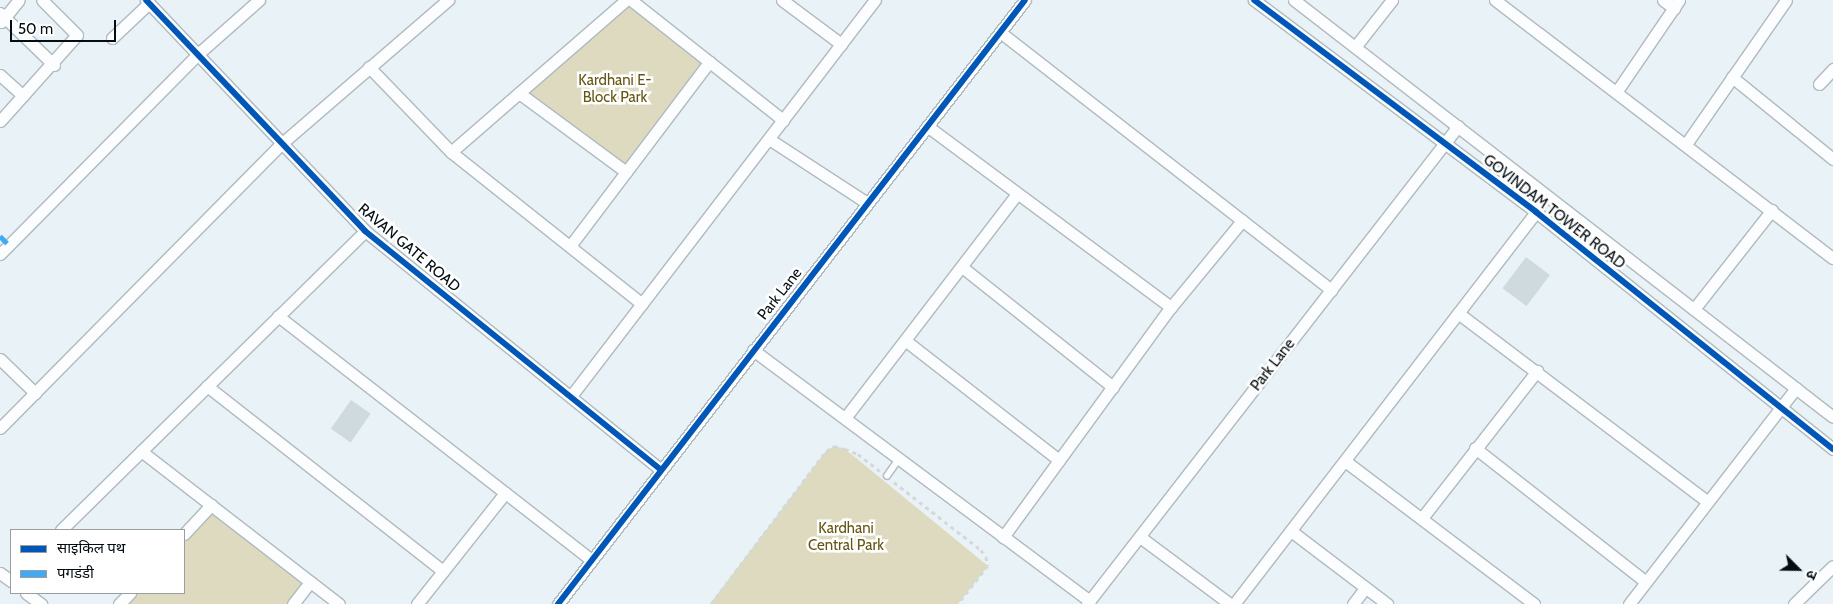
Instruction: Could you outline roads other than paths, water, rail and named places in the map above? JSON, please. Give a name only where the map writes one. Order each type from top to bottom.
[{"type":"street","points":[[18,0],[2,18],[54,65]]},
{"type":"street","points":[[0,121],[54,65],[78,35],[42,0]]},
{"type":"street","points":[[0,254],[199,53],[259,0]]},
{"type":"street","points":[[0,428],[281,144],[448,0]]},
{"type":"street","points":[[452,152],[626,0]]},
{"type":"street","points":[[631,0],[783,120]]},
{"type":"street","points":[[782,0],[841,44]]},
{"type":"street","points":[[571,396],[875,0]]},
{"type":"street","name":"Park Lane","points":[[558,604],[660,468],[1025,0]]},
{"type":"street","name":"GOVINDAM TOWER ROAD","points":[[1254,0],[1536,212],[1833,450]]},
{"type":"street","name":"GOVINDAM TOWER ROAD","points":[[1294,0],[1833,417]]},
{"type":"street","points":[[1355,47],[1392,0]]},
{"type":"street","points":[[1495,0],[1617,91],[1833,258]]},
{"type":"street","points":[[1617,91],[1676,4],[1663,0]]},
{"type":"street","points":[[1686,144],[1786,0]]},
{"type":"street","points":[[112,38],[148,2]]},
{"type":"street","name":"RAVAN GATE ROAD","points":[[148,2],[199,53],[281,144],[365,231],[660,468]]},
{"type":"street","points":[[1000,32],[1331,290]]},
{"type":"street","points":[[570,246],[709,62]]},
{"type":"street","points":[[369,68],[452,152],[642,304]]},
{"type":"street","points":[[1820,84],[1833,69]]},
{"type":"street","points":[[0,75],[23,96]]},
{"type":"street","points":[[1732,77],[1833,160]]},
{"type":"street","points":[[519,93],[626,172]]},
{"type":"street","points":[[926,126],[1171,307]]},
{"type":"street","name":"Park Lane","points":[[1089,602],[1458,126]]},
{"type":"street","points":[[769,138],[867,202]]},
{"type":"street","points":[[845,418],[1017,194]]},
{"type":"street","points":[[1694,309],[1772,210]]},
{"type":"street","points":[[1234,604],[1536,212]]},
{"type":"street","points":[[1003,536],[1171,307],[1242,221]]},
{"type":"street","points":[[62,529],[365,231]]},
{"type":"street","points":[[962,267],[1113,386]]},
{"type":"street","points":[[1458,313],[1707,501]]},
{"type":"street","points":[[278,316],[591,560]]},
{"type":"street","points":[[906,341],[1059,460]]},
{"type":"street","points":[[753,350],[1089,602]]},
{"type":"street","points":[[0,359],[35,393]]},
{"type":"street","points":[[1422,518],[1537,371]]},
{"type":"street","points":[[207,386],[443,571]]},
{"type":"street","points":[[1629,604],[1796,388]]},
{"type":"street","points":[[1475,448],[1646,582]]},
{"type":"street","points":[[142,451],[339,604]]},
{"type":"street","points":[[1344,461],[1422,518],[1526,602]]},
{"type":"street","points":[[417,604],[504,493]]},
{"type":"street","points":[[185,533],[211,505]]},
{"type":"street","points":[[1291,531],[1387,604]]},
{"type":"street","points":[[1140,537],[1230,604]]},
{"type":"street","points":[[1794,604],[1833,566]]},
{"type":"street","points":[[293,604],[310,582]]},
{"type":"street","points":[[1353,604],[1365,588]]},
{"type":"street","points":[[27,594],[41,604]]},
{"type":"street","points":[[119,604],[129,594]]},
{"type":"lane","points":[[887,476],[900,459]]},
{"type":"park label","name":"Kardhani E- Block Park","points":[[615,88]]},
{"type":"park label","name":"Kardhani Central Park","points":[[846,536]]}]
